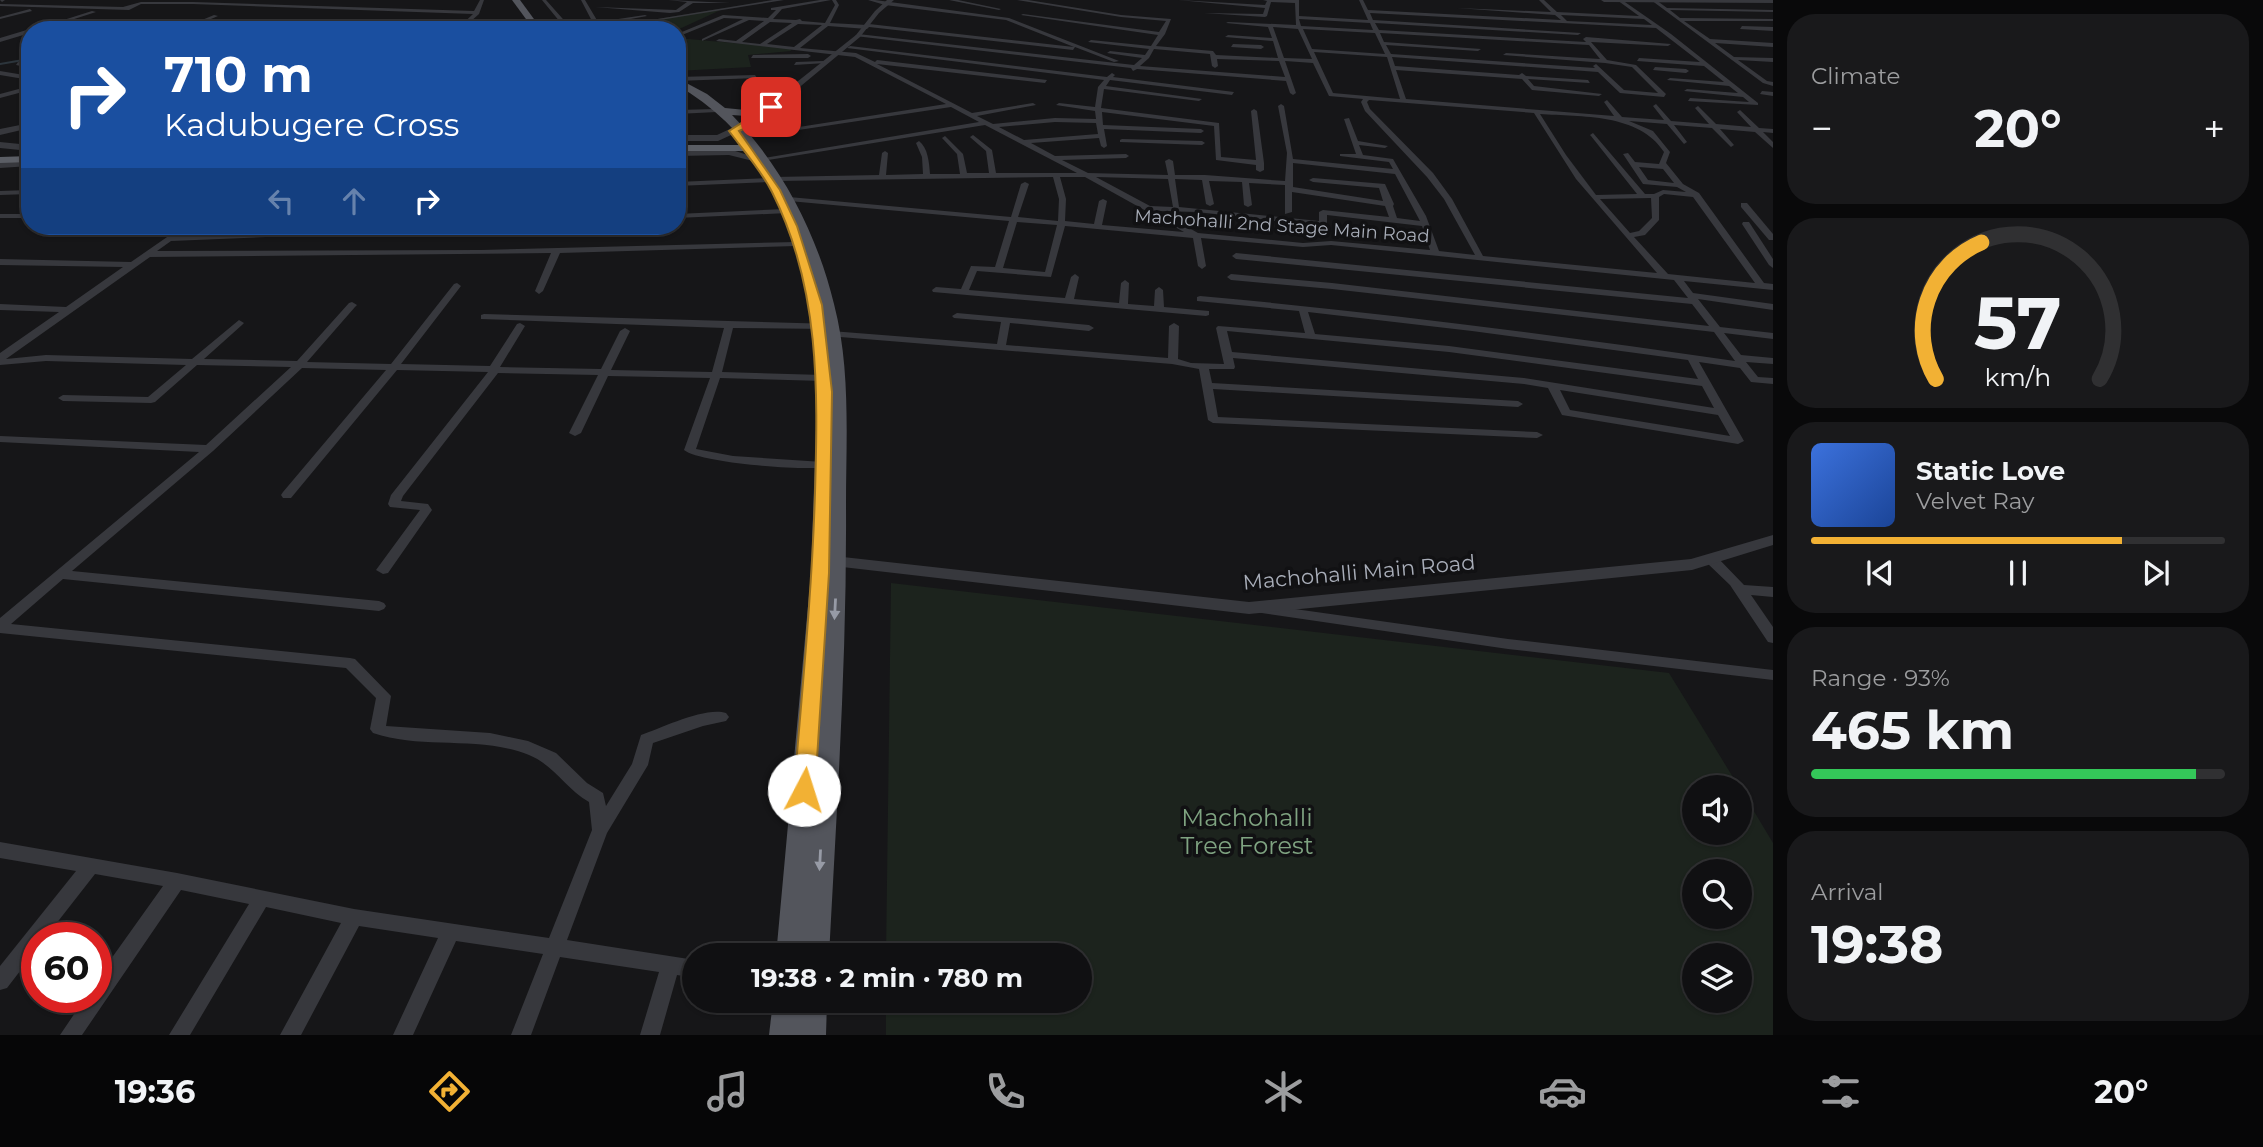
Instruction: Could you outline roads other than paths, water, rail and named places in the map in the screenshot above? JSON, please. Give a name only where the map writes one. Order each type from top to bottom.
[{"type":"highway","points":[[686,140],[742,137]]},
{"type":"highway","points":[[686,148],[742,137]]},
{"type":"highway","points":[[0,160],[21,159]]},
{"type":"main road","points":[[510,0],[525,21]]},
{"type":"main road","points":[[516,0],[531,21]]},
{"type":"main road","points":[[686,88],[720,111],[766,169],[801,225],[827,305],[823,378],[829,560],[792,943]]},
{"type":"main road","points":[[720,111],[746,113],[768,109]]},
{"type":"main road","points":[[787,205],[796,244],[826,329],[838,392],[814,943]]},
{"type":"main road","points":[[785,1035],[787,1013]]},
{"type":"main road","points":[[810,1035],[811,1013]]},
{"type":"street","points":[[52,0],[102,2]]},
{"type":"street","points":[[226,11],[470,19],[477,13],[480,3],[294,0]]},
{"type":"street","points":[[544,0],[562,21]]},
{"type":"street","points":[[583,0],[594,21]]},
{"type":"street","points":[[609,0],[597,7],[677,11]]},
{"type":"street","points":[[670,0],[732,3]]},
{"type":"street","points":[[648,21],[782,0]]},
{"type":"street","points":[[768,10],[832,0],[838,5],[828,24],[796,48]]},
{"type":"street","points":[[870,0],[1007,19],[1128,66]]},
{"type":"street","points":[[951,0],[1003,10]]},
{"type":"street","points":[[1019,0],[1169,20],[1147,57],[1136,67],[1107,79],[1101,88],[1099,124],[1104,146]]},
{"type":"street","points":[[1111,0],[1132,2]]},
{"type":"street","points":[[1173,9],[1180,0],[1296,1],[1299,26],[1331,96],[1773,131]]},
{"type":"street","points":[[1361,0],[1394,68],[1404,100]]},
{"type":"street","points":[[1541,0],[1589,42],[1605,61]]},
{"type":"street","points":[[1604,0],[1771,1]]},
{"type":"street","points":[[1619,0],[1669,35],[1756,104],[1690,100]]},
{"type":"street","points":[[1654,0],[1765,82],[1773,84]]},
{"type":"street","points":[[615,21],[677,11],[693,1]]},
{"type":"street","points":[[1044,25],[1083,4],[1058,1]]},
{"type":"street","points":[[1,2],[123,9],[165,4],[477,13]]},
{"type":"street","points":[[742,137],[768,109],[858,36],[888,2]]},
{"type":"street","points":[[1206,13],[1265,16],[1267,2]]},
{"type":"street","points":[[762,45],[798,22],[813,3]]},
{"type":"street","points":[[0,11],[19,5]]},
{"type":"street","points":[[0,18],[44,6]]},
{"type":"street","points":[[1549,7],[1635,11]]},
{"type":"street","points":[[62,21],[105,8]]},
{"type":"street","points":[[737,43],[769,20],[780,8]]},
{"type":"street","points":[[1460,8],[1644,18]]},
{"type":"street","points":[[1667,9],[1773,11]]},
{"type":"street","points":[[1034,10],[1120,22]]},
{"type":"street","points":[[1367,11],[1657,27]]},
{"type":"street","points":[[704,40],[757,12]]},
{"type":"street","points":[[1023,15],[1162,34]]},
{"type":"street","points":[[203,21],[216,16]]},
{"type":"street","points":[[686,32],[723,16],[747,16],[769,20],[868,26],[1091,51]]},
{"type":"street","points":[[1297,17],[1589,31]]},
{"type":"street","points":[[1679,19],[1773,20]]},
{"type":"street","points":[[1074,29],[1083,24]]},
{"type":"street","points":[[1687,24],[1773,29]]},
{"type":"street","points":[[1270,25],[1293,93]]},
{"type":"street","points":[[1274,36],[1228,30],[1270,25],[1494,39],[1668,44]]},
{"type":"street","points":[[1080,40],[1103,27]]},
{"type":"street","points":[[1602,32],[1669,35]]},
{"type":"street","points":[[0,40],[21,33]]},
{"type":"street","points":[[1698,33],[1751,36]]},
{"type":"street","points":[[858,36],[1136,67],[1287,79]]},
{"type":"street","points":[[1097,36],[1157,41]]},
{"type":"street","points":[[1494,39],[1499,46],[1527,48]]},
{"type":"street","points":[[719,41],[1232,93]]},
{"type":"street","points":[[1710,41],[1773,45]]},
{"type":"street","points":[[1091,42],[1213,53],[1215,63]]},
{"type":"street","points":[[1383,43],[1478,50]]},
{"type":"street","points":[[1233,46],[1278,48]]},
{"type":"street","points":[[1720,48],[1773,51]]},
{"type":"street","points":[[1309,50],[1601,70]]},
{"type":"street","points":[[1632,50],[1668,52]]},
{"type":"street","points":[[753,57],[837,52],[856,55],[1149,208],[1197,236],[1202,266]]},
{"type":"street","points":[[1591,60],[1622,92],[1664,95],[1634,66],[1605,61],[1504,52],[1532,89],[1599,94]]},
{"type":"street","points":[[1110,53],[1147,57]]},
{"type":"street","points":[[1681,53],[1693,54]]},
{"type":"street","points":[[1733,57],[1773,60]]},
{"type":"street","points":[[866,60],[1045,81]]},
{"type":"street","points":[[1639,60],[1706,64]]},
{"type":"street","points":[[1215,63],[1314,61]]},
{"type":"street","points":[[767,65],[823,63]]},
{"type":"street","points":[[1215,63],[1268,68]]},
{"type":"street","points":[[1742,64],[1773,66]]},
{"type":"street","points":[[1276,68],[1285,68]]},
{"type":"street","points":[[1394,68],[1588,82]]},
{"type":"street","points":[[1655,69],[1692,72]]},
{"type":"street","points":[[1705,72],[1717,73]]},
{"type":"street","points":[[0,73],[21,76]]},
{"type":"street","points":[[1754,74],[1773,76]]},
{"type":"street","points":[[686,84],[755,77]]},
{"type":"street","points":[[1670,80],[1731,84]]},
{"type":"street","points":[[0,87],[21,90]]},
{"type":"street","points":[[1101,88],[1199,99]]},
{"type":"street","points":[[0,96],[21,90]]},
{"type":"street","points":[[1564,91],[1569,99]]},
{"type":"street","points":[[1687,91],[1744,95]]},
{"type":"street","points":[[1762,93],[1773,94]]},
{"type":"street","points":[[1367,98],[1364,102],[1367,110],[1430,175],[1448,199],[1480,257]]},
{"type":"street","points":[[1607,102],[1622,120],[1658,137],[1667,152],[1662,163],[1664,167],[1680,186],[1696,195],[1761,285]]},
{"type":"street","points":[[742,137],[952,105]]},
{"type":"street","points":[[969,115],[1033,105]]},
{"type":"street","points":[[1059,105],[1217,124],[1218,159],[1260,163]]},
{"type":"street","points":[[1281,106],[1290,161],[1288,212]]},
{"type":"street","points":[[1574,106],[1581,117]]},
{"type":"street","points":[[1656,106],[1684,142]]},
{"type":"street","points":[[1698,108],[1731,145]]},
{"type":"street","points":[[686,112],[720,111]]},
{"type":"street","points":[[1254,111],[1261,181]]},
{"type":"street","points":[[1536,112],[1595,197],[1664,275]]},
{"type":"street","points":[[1740,112],[1773,146]]},
{"type":"street","points":[[1347,119],[1360,157]]},
{"type":"street","points":[[686,182],[988,125],[1055,120],[1119,128],[1200,131]]},
{"type":"street","points":[[0,132],[21,127]]},
{"type":"street","points":[[1119,128],[1130,175]]},
{"type":"street","points":[[1034,129],[1044,139]]},
{"type":"street","points":[[1593,135],[1643,196]]},
{"type":"street","points":[[1021,142],[1102,136]]},
{"type":"street","points":[[973,137],[989,150],[993,176]]},
{"type":"street","points":[[945,138],[960,154],[964,176]]},
{"type":"street","points":[[1122,141],[1202,143]]},
{"type":"street","points":[[919,143],[925,157],[927,177]]},
{"type":"street","points":[[1356,143],[1385,146]]},
{"type":"street","points":[[0,145],[21,147]]},
{"type":"street","points":[[686,150],[729,152],[766,169],[882,177],[1130,175],[1261,181],[1390,204]]},
{"type":"street","points":[[882,177],[885,153]]},
{"type":"street","points":[[1626,154],[1646,182],[1680,186]]},
{"type":"street","points":[[1342,155],[1391,159],[1424,224],[1435,253]]},
{"type":"street","points":[[1051,158],[1126,156]]},
{"type":"street","points":[[1169,161],[1176,206]]},
{"type":"street","points":[[1290,161],[1398,172]]},
{"type":"street","points":[[1634,164],[1664,167]]},
{"type":"street","points":[[964,292],[974,268],[1048,275],[1061,224],[1061,186],[1056,176]]},
{"type":"street","points":[[1205,177],[1210,204]]},
{"type":"street","points":[[1245,180],[1248,205]]},
{"type":"street","points":[[1313,180],[1382,186],[1394,221]]},
{"type":"street","points":[[998,270],[1025,184]]},
{"type":"street","points":[[0,192],[21,192]]},
{"type":"street","points":[[1595,197],[1655,196],[1663,192],[1696,195]]},
{"type":"street","points":[[1629,236],[1642,233],[1656,218],[1655,196]]},
{"type":"street","points":[[1097,228],[1103,201]]},
{"type":"street","name":"Machohalli 2nd Stage Main Road","points":[[686,215],[787,205],[1014,219],[1303,245],[1331,243],[1773,287]]},
{"type":"street","points":[[1744,205],[1772,238]]},
{"type":"street","points":[[1149,208],[1197,210],[1323,227],[1323,212],[1424,224]]},
{"type":"street","points":[[0,216],[21,216]]},
{"type":"street","points":[[1746,224],[1769,253],[1773,265]]},
{"type":"street","points":[[0,360],[176,235]]},
{"type":"street","points":[[170,239],[266,235]]},
{"type":"street","points":[[1754,236],[1772,238]]},
{"type":"street","points":[[1331,243],[1332,286]]},
{"type":"street","points":[[149,254],[556,252],[796,244]]},
{"type":"street","points":[[539,291],[556,252]]},
{"type":"street","points":[[1236,256],[1773,307]]},
{"type":"street","points":[[0,262],[133,265]]},
{"type":"street","points":[[1676,276],[1755,380],[1773,381]]},
{"type":"street","points":[[1069,301],[1075,277]]},
{"type":"street","points":[[1231,277],[1773,336]]},
{"type":"street","points":[[1123,306],[1125,284]]},
{"type":"street","points":[[287,495],[394,367],[457,286]]},
{"type":"street","points":[[936,290],[1206,313]]},
{"type":"street","points":[[1159,309],[1160,290]]},
{"type":"street","points":[[1200,299],[1303,307],[1692,358],[1773,361]]},
{"type":"street","points":[[0,627],[209,449],[299,365],[352,305]]},
{"type":"street","points":[[0,307],[68,310]]},
{"type":"street","points":[[1303,307],[1311,336]]},
{"type":"street","points":[[957,316],[1089,328]]},
{"type":"street","points":[[484,317],[826,329],[1001,348],[1173,361],[1204,367],[1230,367],[1221,328],[1462,351],[1706,383]]},
{"type":"street","points":[[1001,348],[1006,320]]},
{"type":"street","points":[[63,398],[151,400],[239,323]]},
{"type":"street","points":[[729,325],[716,375],[690,450],[693,453],[824,465]]},
{"type":"street","points":[[383,570],[426,510],[425,507],[394,504],[397,495],[496,369],[495,366],[520,326]]},
{"type":"street","points":[[1173,361],[1174,326]]},
{"type":"street","points":[[575,433],[625,331]]},
{"type":"street","points":[[1227,355],[1552,386],[1722,412]]},
{"type":"street","points":[[0,360],[46,358],[823,378]]},
{"type":"street","points":[[1552,386],[1566,413],[1738,441],[1692,358]]},
{"type":"street","points":[[1204,367],[1213,420],[1537,435]]},
{"type":"street","points":[[1207,386],[1518,404]]},
{"type":"street","points":[[0,439],[209,449]]},
{"type":"street","name":"Machohalli Main Road","points":[[829,560],[1249,608],[1692,564],[1773,540]]},
{"type":"street","points":[[1711,559],[1739,589],[1773,638]]},
{"type":"street","points":[[60,574],[379,606]]},
{"type":"street","points":[[1739,589],[1773,592]]},
{"type":"street","points":[[1249,608],[1508,644],[1773,675]]},
{"type":"street","points":[[0,627],[349,663],[384,696],[377,729],[390,733],[515,743],[547,755],[581,791],[597,799],[600,830]]},
{"type":"street","points":[[521,1035],[600,830],[640,765],[646,739],[702,720],[720,718]]},
{"type":"street","points":[[2,852],[177,881],[354,918],[682,967]]},
{"type":"street","points":[[0,981],[90,867]]},
{"type":"street","points":[[112,974],[177,881]]},
{"type":"street","points":[[179,1035],[262,898]]},
{"type":"street","points":[[290,1035],[354,918]]},
{"type":"street","points":[[403,1035],[451,931]]},
{"type":"street","points":[[650,1035],[671,965]]},
{"type":"street","points":[[70,1035],[85,1013]]},
{"type":"waterway","points":[[0,64],[21,60]]},
{"type":"park label","name":"Machohalli Tree Forest","points":[[1247,831]]}]
